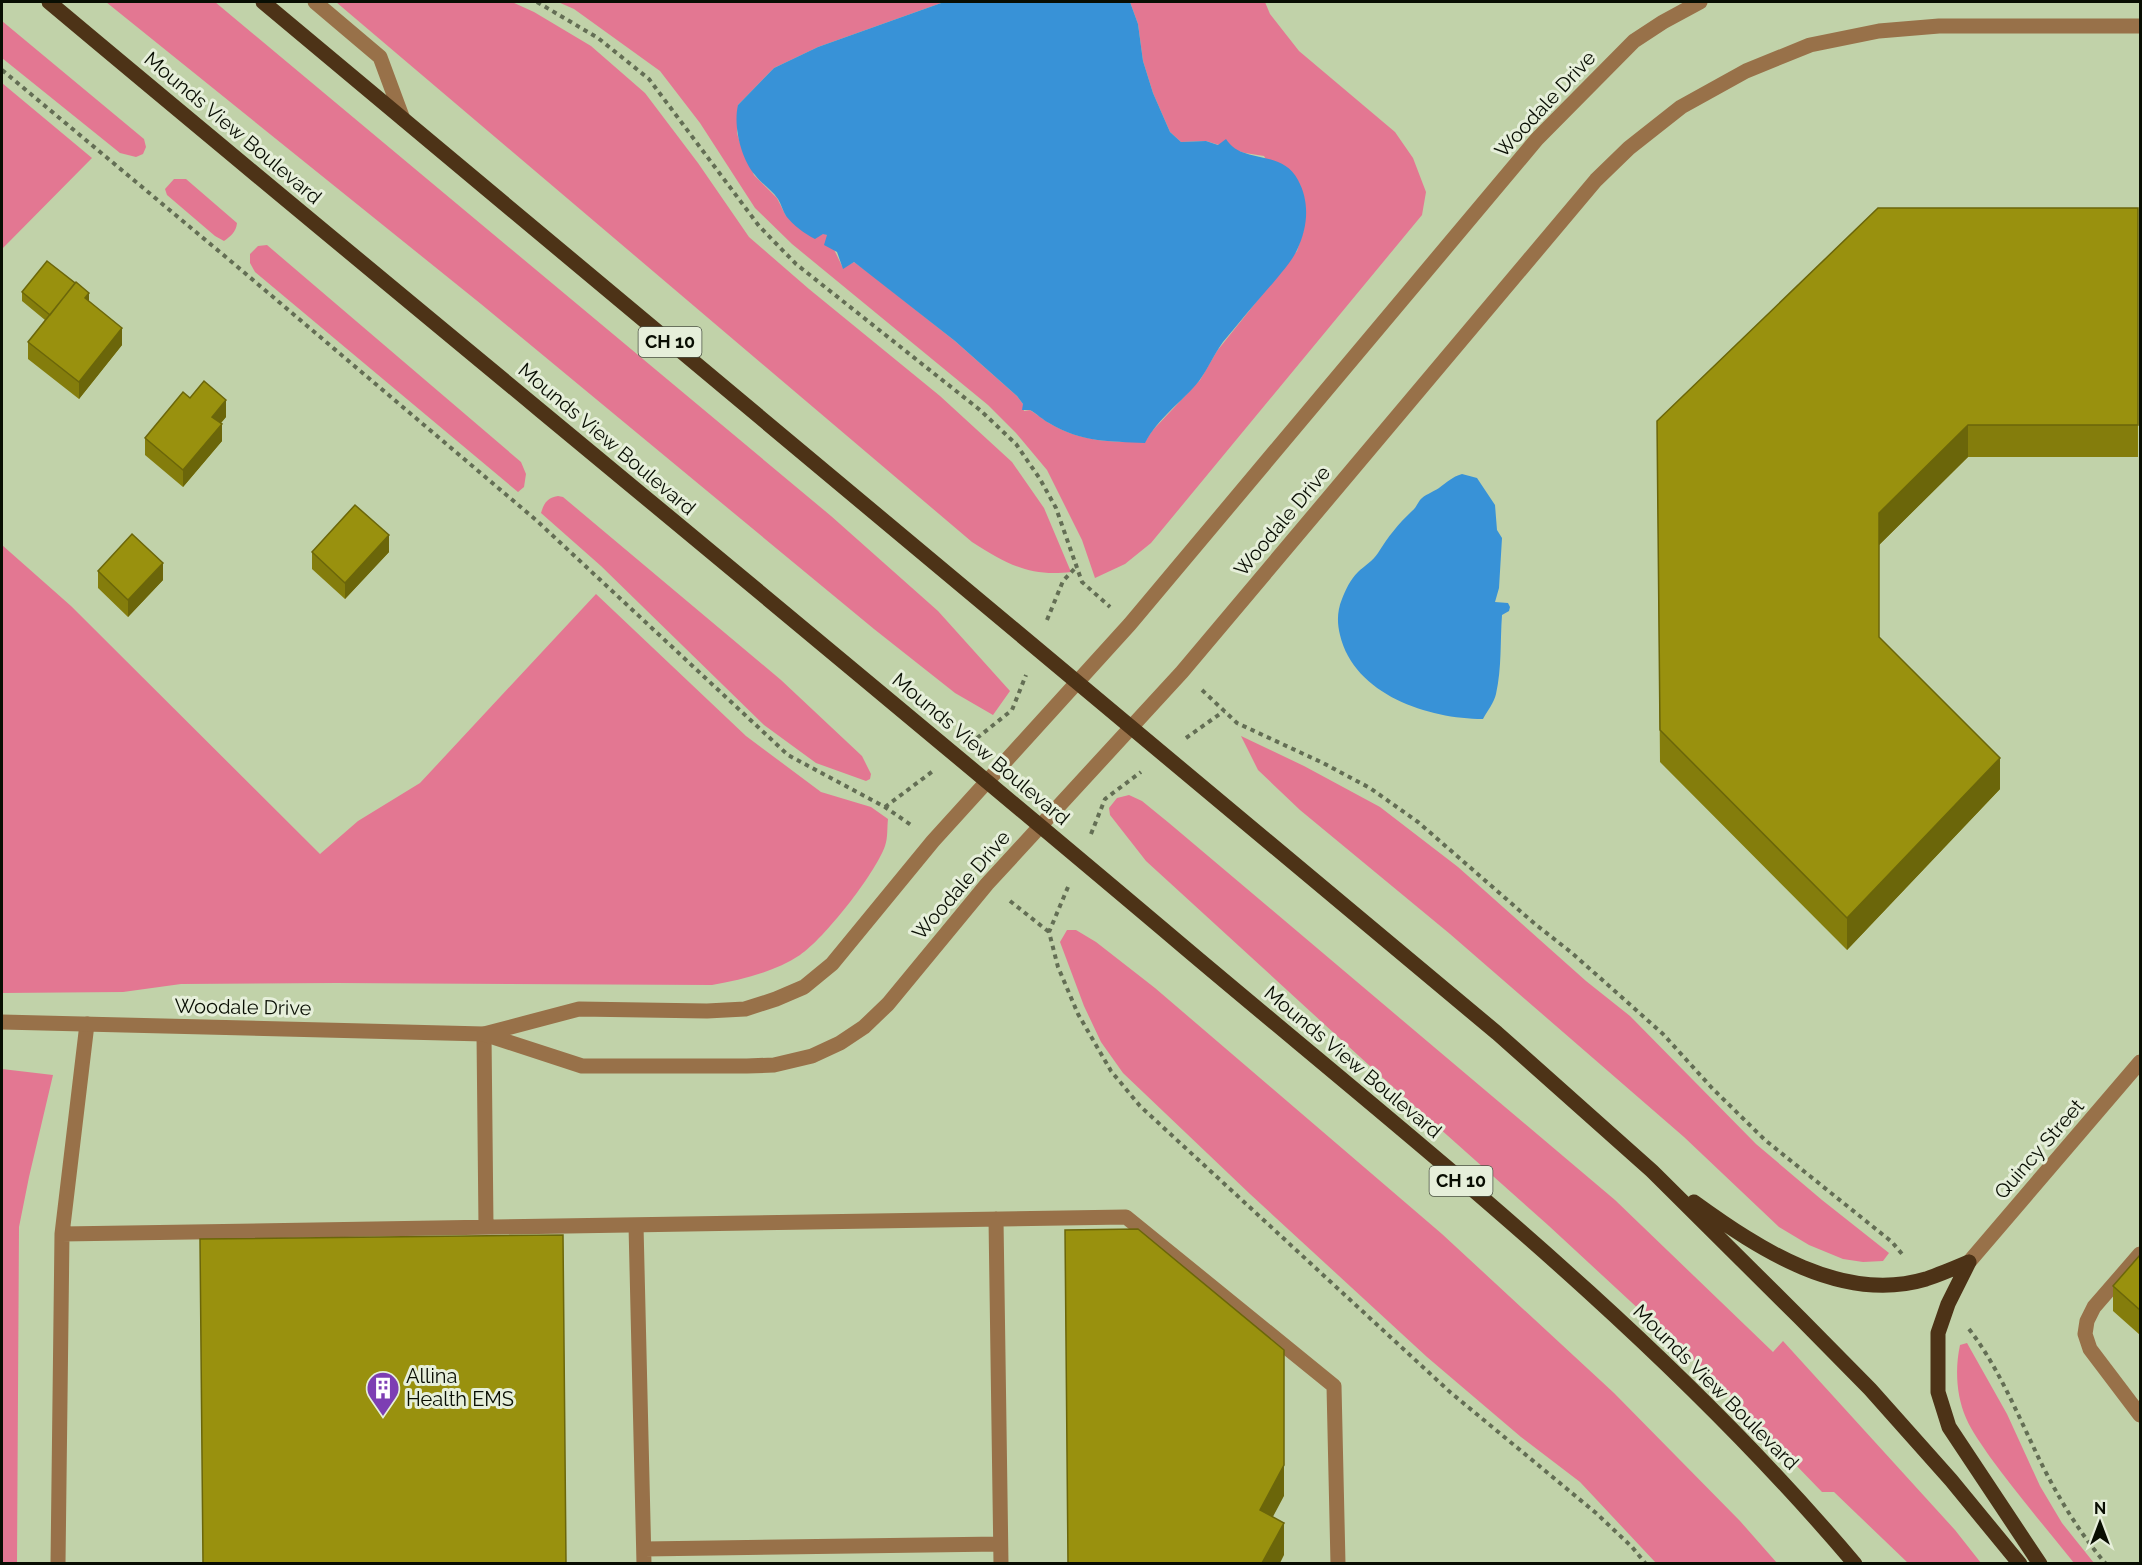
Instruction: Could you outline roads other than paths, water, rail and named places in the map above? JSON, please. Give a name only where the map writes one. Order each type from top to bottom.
[{"type":"main road","name":"Mounds View Boulevard","points":[[49,2],[955,754],[1578,1281],[1699,1395],[1855,1563]]},
{"type":"main road","name":"CH 10","points":[[263,2],[1489,1026],[1653,1171],[1870,1389],[1951,1480],[2020,1563]]},
{"type":"main road","points":[[1653,1171],[1728,1227],[1767,1251],[1796,1265],[1830,1277],[1863,1284],[1890,1284],[1925,1279],[1969,1262]]},
{"type":"main road","points":[[1969,1262],[1948,1304],[1938,1334],[1938,1392],[1949,1427],[2040,1563]]},
{"type":"street","points":[[315,2],[380,57],[403,119]]},
{"type":"street","name":"Woodale Drive","points":[[2,1022],[484,1034],[579,1009],[707,1011],[745,1008],[776,999],[804,987],[832,964],[933,841],[1130,624],[1537,140],[1634,41],[1700,2]]},
{"type":"street","name":"Woodale Drive","points":[[484,1034],[582,1066],[774,1065],[812,1056],[840,1043],[864,1027],[888,1004],[987,884],[1197,653],[1596,180],[1629,148],[1681,107],[1746,71],[1810,45],[1879,31],[1939,26],[2140,26]]},
{"type":"street","points":[[58,1563],[62,1234],[87,1024]]},
{"type":"street","points":[[484,1034],[486,1227]]},
{"type":"street","name":"Quincy Street","points":[[1969,1262],[2140,1062]]},
{"type":"street","points":[[62,1234],[1126,1217],[1334,1386],[1338,1563]]},
{"type":"street","points":[[996,1219],[1001,1563]]},
{"type":"street","points":[[636,1225],[644,1556],[1000,1544]]},
{"type":"street","points":[[2140,1254],[2094,1307],[2087,1321],[2085,1334],[2090,1349],[2140,1415]]},
{"type":"water","points":[[944,2],[1130,2],[1138,24],[1143,61],[1153,93],[1170,132],[1181,142],[1206,141],[1218,145],[1226,139],[1242,152],[1282,164],[1291,170],[1302,188],[1306,215],[1297,250],[1273,283],[1223,342],[1199,381],[1150,434],[1145,443],[1084,438],[1061,430],[1030,410],[1022,410],[1023,404],[1017,396],[955,341],[854,262],[843,269],[837,252],[824,245],[827,235],[823,234],[815,239],[792,223],[778,199],[755,175],[746,160],[737,132],[738,105],[774,68],[818,47]]},
{"type":"water","points":[[1462,474],[1477,478],[1495,505],[1497,530],[1502,538],[1499,588],[1495,602],[1508,603],[1510,607],[1509,611],[1502,615],[1496,694],[1483,719],[1462,718],[1418,708],[1396,700],[1377,688],[1348,656],[1338,626],[1340,603],[1350,581],[1376,556],[1393,531],[1415,509],[1422,498]]},
{"type":"place","name":"Allina Health EMS","points":[[383,1417]]}]
